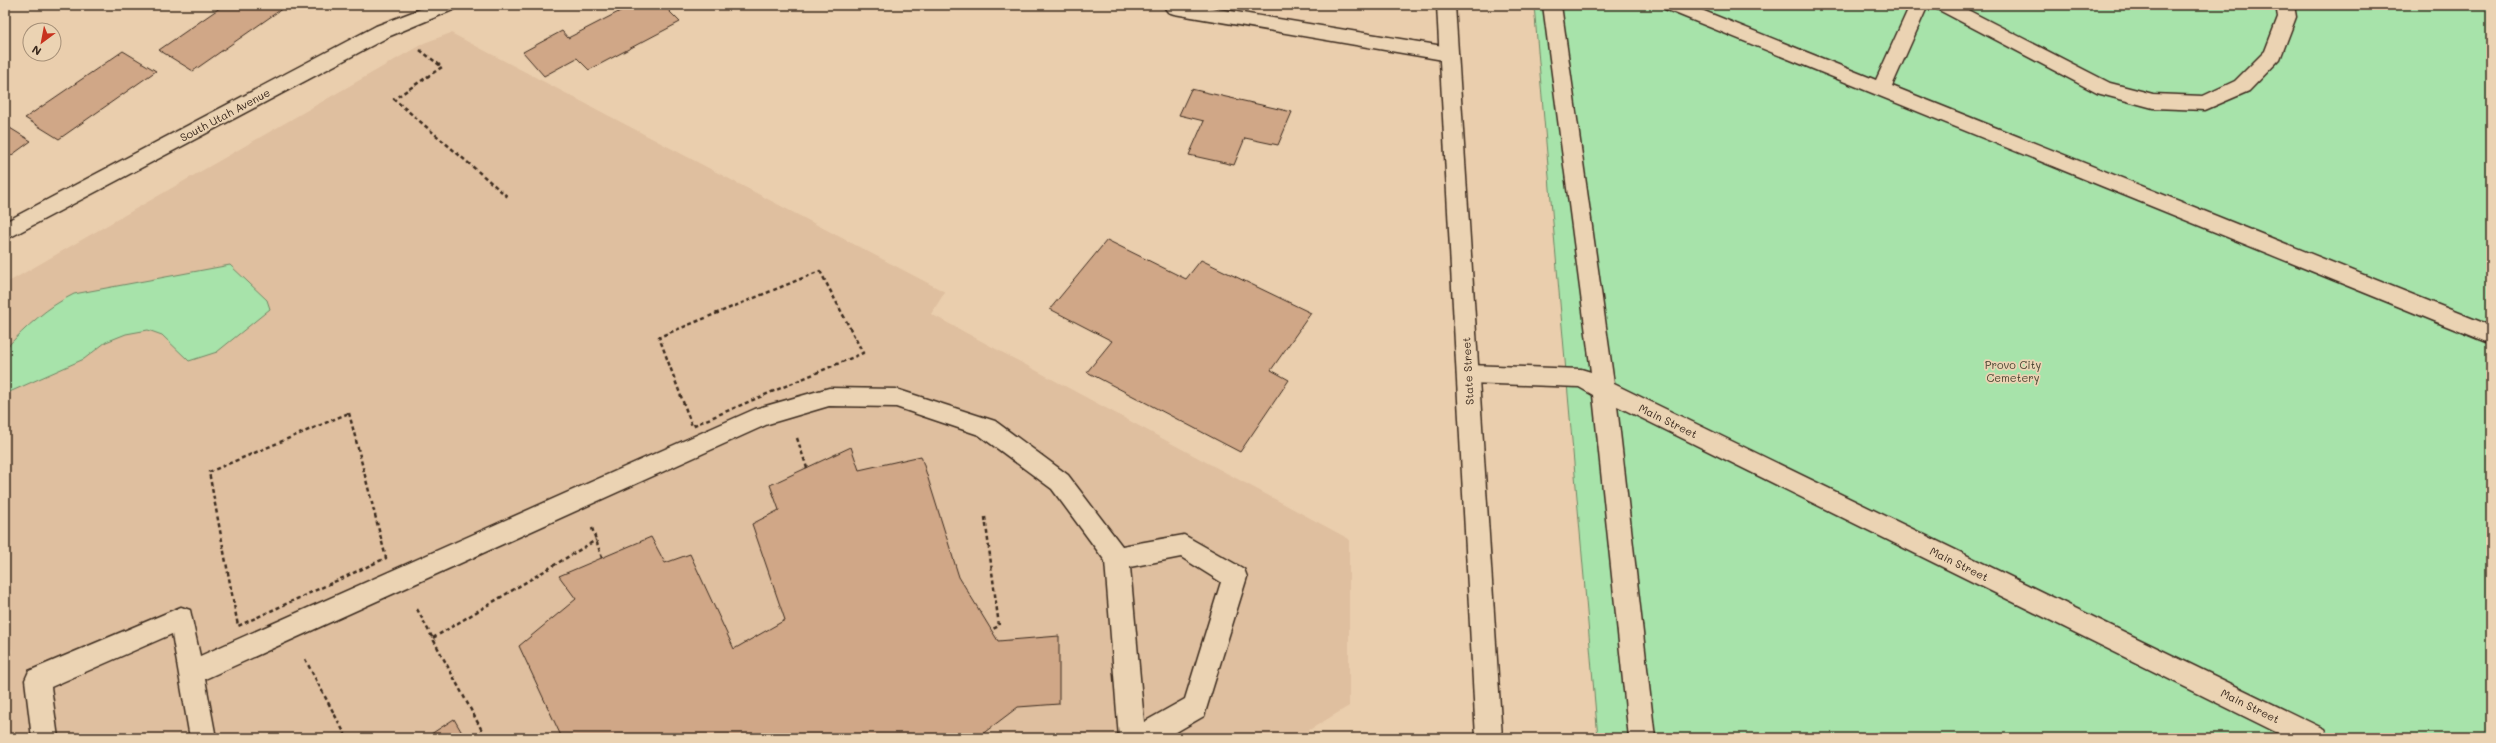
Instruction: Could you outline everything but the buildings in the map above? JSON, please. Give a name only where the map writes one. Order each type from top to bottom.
[{"type":"main road","name":"South Utah Avenue","points":[[5,232],[423,9],[449,5]]},
{"type":"main road","name":"State Street","points":[[1446,5],[1489,738]]},
{"type":"main road","points":[[1552,5],[1604,389],[1642,738]]},
{"type":"main road","points":[[1670,5],[2491,335]]},
{"type":"main road","points":[[1881,89],[1919,5]]},
{"type":"main road","points":[[1943,5],[2104,88],[2153,101],[2205,103],[2242,86],[2273,54],[2287,17],[2285,5]]},
{"type":"main road","points":[[1174,8],[1449,54]]},
{"type":"main road","name":"Main Street","points":[[1468,374],[1581,378],[2315,738]]},
{"type":"main road","points":[[191,674],[762,416],[830,397],[896,398],[987,428],[1060,482],[1117,558],[1132,738]]},
{"type":"main road","points":[[1117,558],[1184,546],[1235,577],[1195,707],[1141,738]]},
{"type":"main road","points":[[45,738],[38,680],[181,618],[203,738]]},
{"type":"path","points":[[420,50],[442,67],[394,99],[509,198]]},
{"type":"path","points":[[820,271],[863,352],[692,426],[659,337],[820,271]]},
{"type":"path","points":[[349,413],[386,558],[238,626],[209,472],[349,413]]},
{"type":"path","points":[[796,436],[807,468]]},
{"type":"path","points":[[985,517],[999,626],[991,630]]},
{"type":"path","points":[[590,522],[602,558]]},
{"type":"path","points":[[433,638],[596,540]]},
{"type":"path","points":[[414,603],[486,738]]},
{"type":"path","points":[[303,654],[347,738]]},
{"type":"shaded area","points":[[451,33],[945,292],[931,314],[1349,539],[1349,706],[1296,738],[5,738],[5,656],[12,652],[8,633],[5,634],[5,284],[424,43]]},
{"type":"green space","name":"Provo City Cemetery","points":[[1534,5],[2491,5],[2491,738],[1598,738]]},
{"type":"green space","points":[[230,265],[267,300],[270,309],[217,352],[189,361],[162,335],[148,330],[126,334],[106,342],[84,359],[5,394],[6,348],[38,318],[64,299],[74,294]]}]
